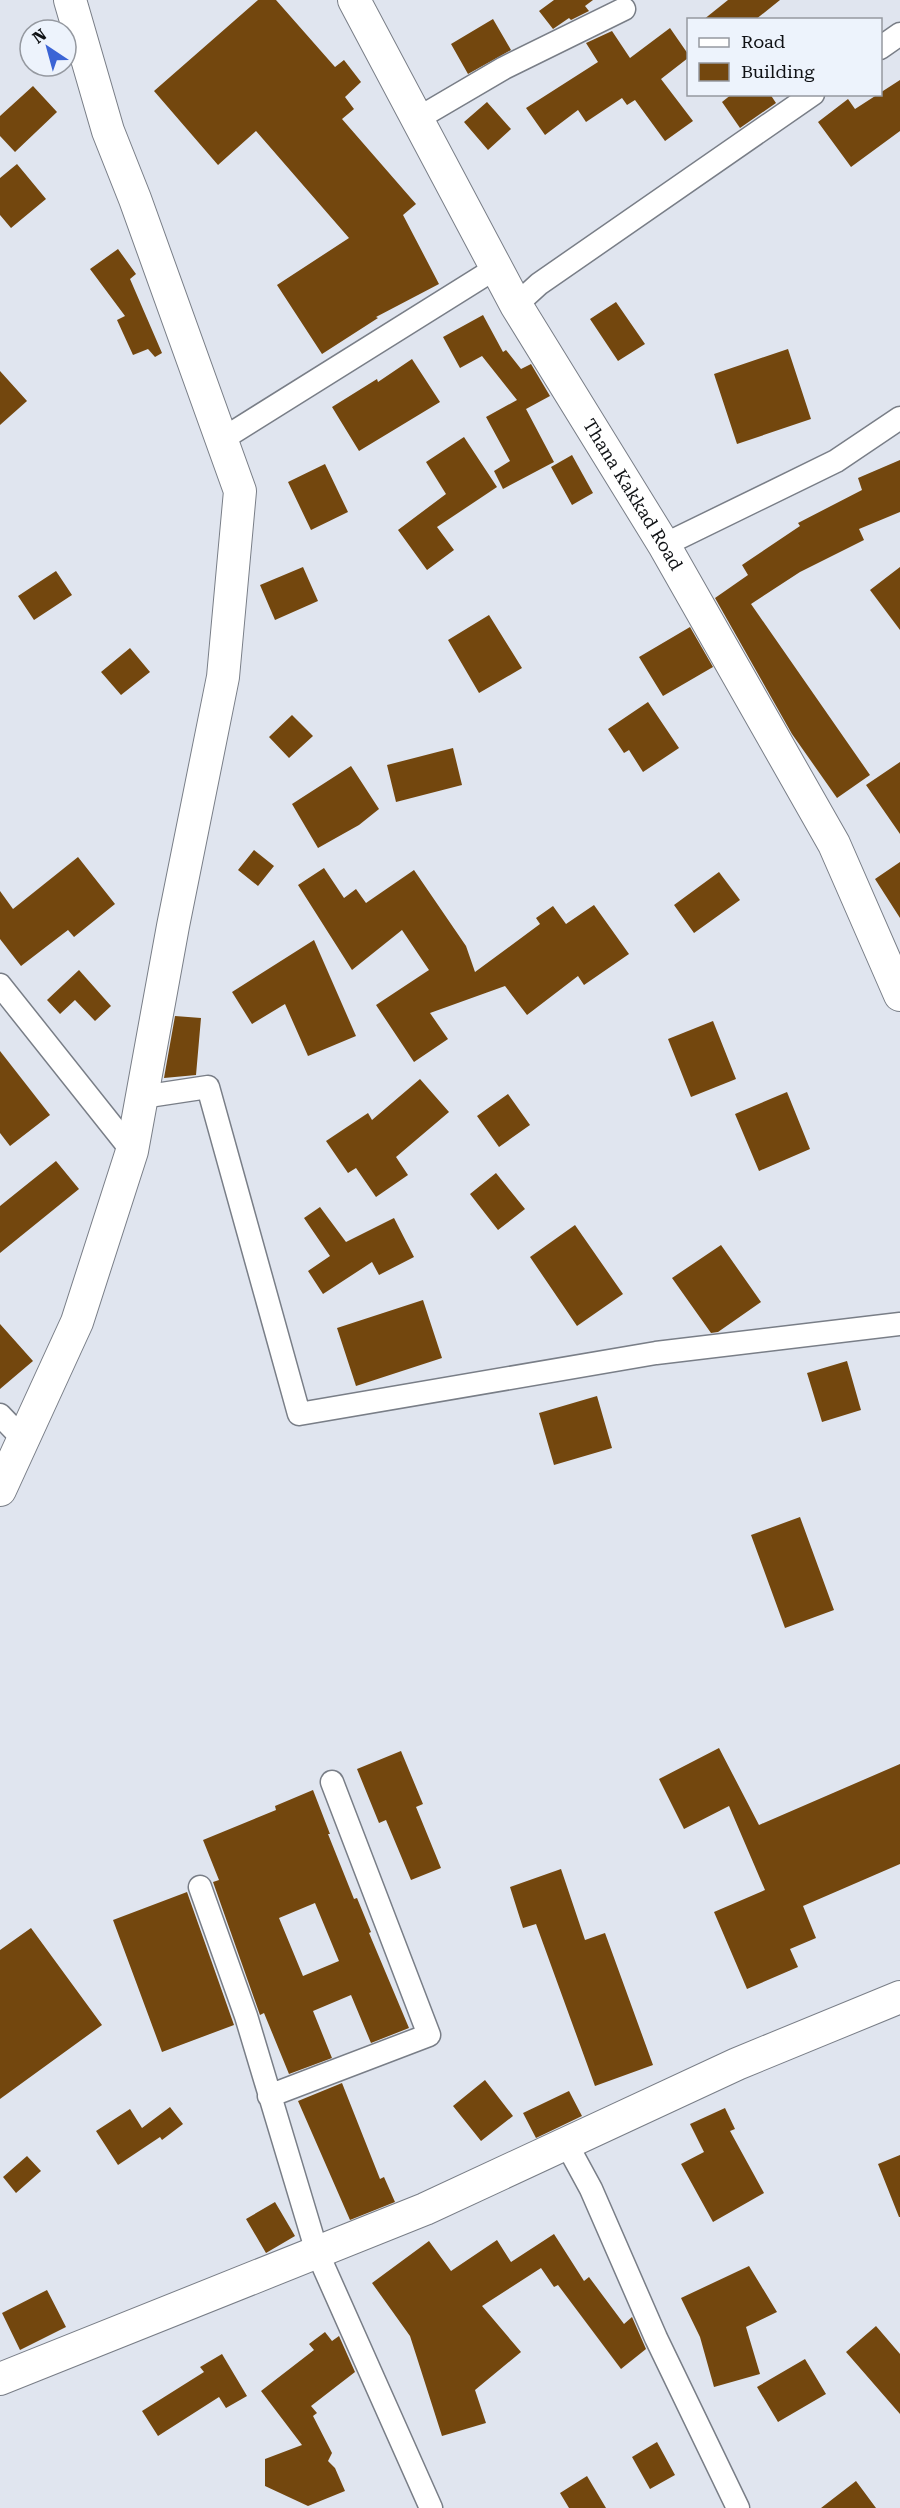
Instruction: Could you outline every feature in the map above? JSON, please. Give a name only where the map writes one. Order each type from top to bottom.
[{"type":"main road","points":[[0,1490],[77,1322],[132,1151],[173,926],[223,677],[240,491],[135,199],[108,131],[70,0]]},
{"type":"main road","name":"Thana Kakkad Road","points":[[354,0],[516,305],[664,545],[834,844],[900,995]]},
{"type":"main road","points":[[0,2379],[425,2209],[737,2064],[900,1997]]},
{"type":"street","points":[[417,119],[504,68],[624,9]]},
{"type":"street","points":[[882,47],[900,34]]},
{"type":"street","points":[[516,305],[539,284],[810,96]]},
{"type":"street","points":[[221,440],[496,268]]},
{"type":"street","points":[[664,545],[836,461],[900,418]]},
{"type":"street","points":[[0,985],[132,1151]]},
{"type":"street","points":[[142,1096],[208,1087],[299,1414],[656,1353],[900,1324]]},
{"type":"street","points":[[0,1415],[24,1440]]},
{"type":"street","points":[[269,2096],[429,2035],[332,1782]]},
{"type":"street","points":[[200,1887],[246,2016],[317,2252],[431,2508]]},
{"type":"street","points":[[566,2143],[591,2189],[656,2338],[738,2508]]},
{"type":"building","points":[[258,0],[276,0],[335,67],[344,60],[361,82],[345,97],[354,109],[342,119],[416,204],[403,215],[439,284],[376,317],[378,318],[322,354],[277,285],[349,238],[256,131],[218,165],[154,91]]},
{"type":"building","points":[[554,0],[593,0],[585,6],[589,11],[571,20],[569,18],[553,29],[539,11]]},
{"type":"building","points":[[728,0],[780,0],[758,18],[706,18]]},
{"type":"building","points":[[493,19],[511,50],[468,74],[451,44]]},
{"type":"building","points":[[670,28],[687,53],[687,59],[661,79],[693,121],[665,141],[635,100],[627,105],[622,98],[586,122],[578,110],[545,135],[526,108],[598,62],[586,43],[612,31],[630,58]]},
{"type":"building","points":[[900,80],[900,131],[851,167],[818,122],[848,99],[855,109],[875,96],[882,96],[882,92]]},
{"type":"building","points":[[33,86],[57,112],[15,152],[0,136],[0,116]]},
{"type":"building","points":[[730,96],[771,96],[776,103],[740,128],[722,102]]},
{"type":"building","points":[[487,102],[511,129],[488,150],[464,122]]},
{"type":"building","points":[[17,164],[46,199],[11,228],[0,215],[0,178]]},
{"type":"building","points":[[118,249],[136,274],[130,279],[162,353],[155,357],[148,349],[133,355],[117,320],[125,316],[90,269]]},
{"type":"building","points":[[616,302],[645,344],[618,361],[590,319]]},
{"type":"building","points":[[483,315],[503,352],[506,350],[521,369],[531,364],[550,396],[526,409],[554,462],[503,489],[494,471],[510,461],[486,417],[517,400],[482,356],[460,368],[443,337]]},
{"type":"building","points":[[788,349],[811,419],[737,444],[714,374]]},
{"type":"building","points":[[412,359],[440,402],[359,451],[332,407],[377,379],[378,382]]},
{"type":"building","points":[[0,371],[27,401],[0,425]]},
{"type":"building","points":[[464,437],[497,487],[437,527],[454,550],[427,570],[398,530],[446,494],[426,462]]},
{"type":"building","points":[[572,455],[593,493],[572,505],[551,467]]},
{"type":"building","points":[[900,460],[900,512],[859,529],[864,540],[800,572],[751,604],[870,775],[837,798],[792,734],[715,598],[748,575],[742,565],[800,526],[798,523],[862,490],[858,478]]},
{"type":"building","points":[[325,464],[348,512],[311,530],[288,482]]},
{"type":"building","points":[[303,567],[318,601],[275,620],[260,585]]},
{"type":"building","points":[[900,567],[900,630],[870,590]]},
{"type":"building","points":[[56,571],[72,595],[34,620],[18,596]]},
{"type":"building","points":[[489,615],[522,668],[479,693],[448,640]]},
{"type":"building","points":[[690,627],[713,667],[663,696],[639,657]]},
{"type":"building","points":[[130,648],[150,672],[121,695],[101,672]]},
{"type":"building","points":[[648,702],[679,748],[643,772],[629,750],[624,753],[608,729]]},
{"type":"building","points":[[292,715],[313,736],[289,758],[269,737]]},
{"type":"building","points":[[453,748],[462,785],[396,802],[387,765]]},
{"type":"building","points":[[900,762],[900,834],[866,785]]},
{"type":"building","points":[[351,766],[379,809],[359,825],[318,848],[292,804]]},
{"type":"building","points":[[254,850],[274,866],[258,886],[238,870]]},
{"type":"building","points":[[78,857],[115,904],[74,937],[68,930],[21,966],[0,939],[0,891],[13,909]]},
{"type":"building","points":[[900,862],[900,918],[875,879]]},
{"type":"building","points":[[324,868],[344,898],[356,889],[366,903],[414,870],[466,946],[475,972],[540,924],[536,918],[553,906],[566,924],[594,905],[629,954],[584,985],[578,976],[527,1015],[505,986],[430,1013],[448,1039],[414,1062],[376,1005],[429,970],[402,930],[352,970],[298,885]]},
{"type":"building","points":[[719,872],[740,900],[694,933],[674,905]]},
{"type":"building","points":[[314,940],[356,1036],[308,1056],[285,1004],[252,1024],[232,992]]},
{"type":"building","points":[[79,970],[111,1006],[95,1021],[75,1000],[60,1014],[47,1000]]},
{"type":"building","points":[[175,1016],[201,1018],[196,1075],[164,1078]]},
{"type":"building","points":[[713,1021],[736,1079],[691,1097],[668,1039]]},
{"type":"building","points":[[0,1051],[50,1115],[10,1146],[0,1133]]},
{"type":"building","points":[[420,1079],[449,1112],[396,1157],[408,1175],[376,1197],[356,1168],[348,1173],[326,1141],[368,1113],[372,1120]]},
{"type":"building","points":[[787,1092],[810,1149],[759,1171],[735,1114]]},
{"type":"building","points":[[508,1094],[530,1125],[499,1147],[477,1116]]},
{"type":"building","points":[[56,1161],[79,1189],[0,1253],[0,1206]]},
{"type":"building","points":[[496,1173],[525,1209],[498,1230],[470,1194]]},
{"type":"building","points":[[320,1207],[346,1242],[394,1218],[414,1257],[379,1275],[372,1262],[323,1294],[308,1271],[330,1256],[304,1218]]},
{"type":"building","points":[[575,1225],[623,1294],[577,1326],[530,1257]]},
{"type":"building","points":[[721,1245],[761,1302],[718,1332],[711,1333],[672,1278]]},
{"type":"building","points":[[423,1300],[442,1358],[356,1386],[337,1328]]},
{"type":"building","points":[[0,1324],[33,1361],[0,1389]]},
{"type":"building","points":[[847,1361],[861,1410],[822,1422],[807,1373]]},
{"type":"building","points":[[597,1396],[612,1448],[554,1465],[539,1413]]},
{"type":"building","points":[[800,1517],[834,1610],[785,1628],[751,1535]]},
{"type":"building","points":[[719,1748],[759,1825],[900,1764],[900,1864],[803,1906],[816,1938],[790,1949],[798,1967],[747,1989],[714,1912],[765,1890],[729,1806],[684,1829],[659,1779]]},
{"type":"building","points":[[401,1751],[423,1804],[416,1807],[441,1868],[411,1880],[386,1820],[379,1823],[357,1769]]},
{"type":"building","points":[[313,1790],[354,1899],[357,1898],[371,1932],[369,1933],[409,2028],[371,2043],[351,1995],[313,2011],[332,2058],[289,2074],[264,2013],[260,2015],[213,1882],[219,1880],[203,1840],[276,1810],[275,1806]],"holes":[[[315,1903],[339,1961],[303,1976],[279,1918]]]},
{"type":"building","points":[[561,1869],[585,1940],[605,1933],[653,2065],[595,2086],[536,1924],[523,1928],[510,1887]]},
{"type":"building","points":[[187,1892],[234,2025],[162,2052],[113,1920]]},
{"type":"building","points":[[31,1928],[102,2025],[0,2099],[0,1950]]},
{"type":"building","points":[[485,2080],[513,2116],[481,2141],[453,2106]]},
{"type":"building","points":[[342,2083],[380,2179],[384,2177],[395,2202],[350,2220],[298,2101]]},
{"type":"building","points":[[569,2091],[582,2116],[536,2138],[523,2113]]},
{"type":"building","points":[[170,2107],[183,2124],[162,2140],[160,2137],[118,2165],[96,2131],[130,2109],[142,2128]]},
{"type":"building","points":[[725,2108],[735,2129],[730,2131],[764,2193],[713,2222],[681,2164],[704,2152],[690,2124]]},
{"type":"building","points":[[900,2155],[900,2217],[899,2217],[878,2164]]},
{"type":"building","points":[[27,2156],[41,2171],[16,2193],[3,2177]]},
{"type":"building","points":[[275,2202],[295,2236],[266,2253],[246,2219]]},
{"type":"building","points":[[554,2234],[584,2281],[589,2277],[624,2324],[632,2317],[646,2349],[621,2369],[558,2285],[554,2287],[541,2268],[482,2306],[521,2352],[475,2390],[486,2423],[442,2436],[410,2336],[372,2283],[429,2241],[451,2271],[497,2240],[511,2262]]},
{"type":"building","points":[[749,2266],[777,2312],[746,2327],[760,2374],[714,2387],[700,2337],[681,2298]]},
{"type":"building","points":[[47,2290],[66,2327],[20,2350],[2,2313]]},
{"type":"building","points":[[876,2326],[900,2354],[900,2414],[846,2352]]},
{"type":"building","points":[[325,2332],[332,2341],[339,2336],[355,2372],[311,2406],[317,2413],[313,2416],[332,2453],[328,2461],[335,2468],[345,2491],[308,2506],[265,2486],[265,2459],[302,2445],[261,2391],[314,2350],[309,2344]]},
{"type":"building","points":[[222,2354],[247,2396],[226,2408],[219,2397],[158,2436],[142,2411],[204,2372],[200,2367]]},
{"type":"building","points":[[805,2359],[826,2394],[778,2422],[757,2387]]},
{"type":"building","points":[[657,2442],[675,2475],[650,2489],[632,2457]]},
{"type":"building","points":[[587,2476],[606,2508],[569,2508],[560,2493]]},
{"type":"building","points":[[856,2481],[876,2508],[821,2508]]}]
